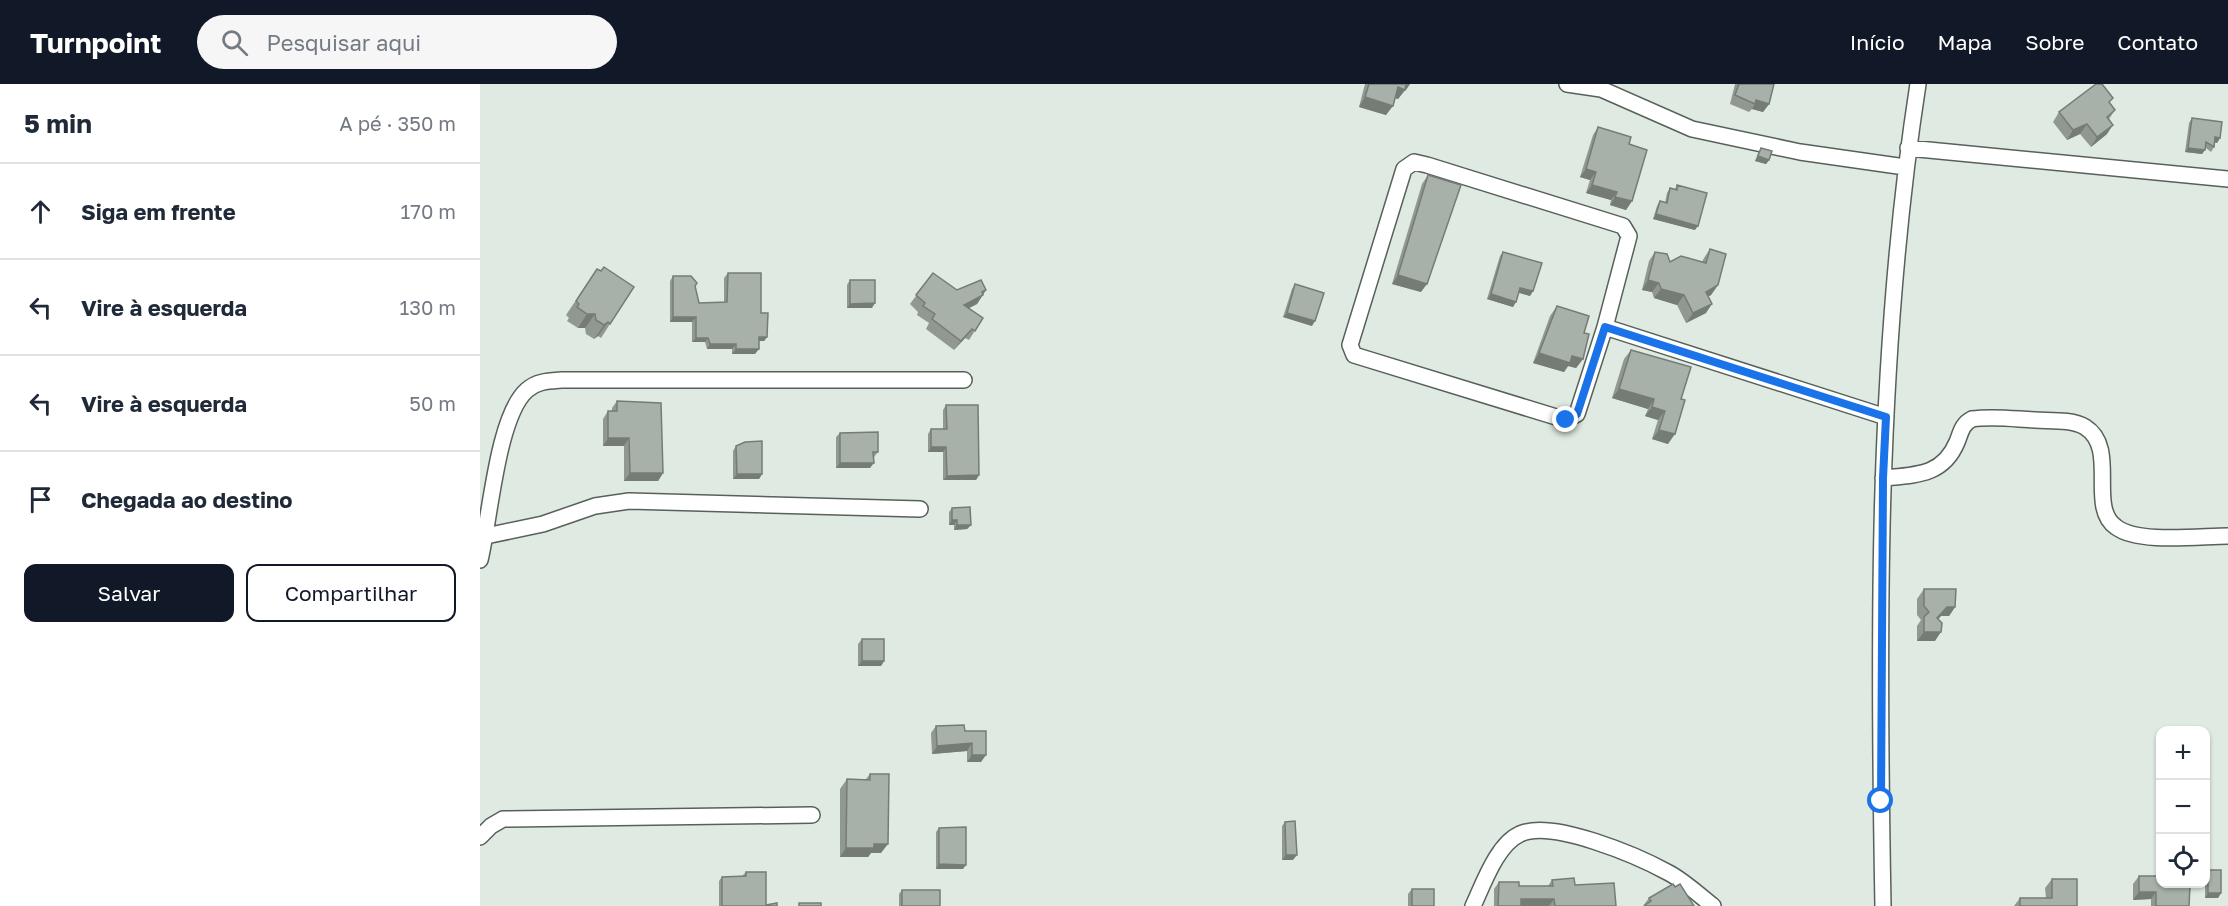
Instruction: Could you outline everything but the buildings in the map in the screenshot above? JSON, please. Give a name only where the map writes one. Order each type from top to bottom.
[{"type":"street","points":[[1567,84],[1601,89],[1692,129],[1800,152],[1905,167]]},
{"type":"street","points":[[1883,906],[1883,478],[1905,167],[1918,84]]},
{"type":"street","points":[[1908,148],[2228,179]]},
{"type":"street","points":[[1414,162],[1427,165],[1623,226],[1629,236],[1605,327],[1577,414],[1566,420],[1354,355],[1350,345],[1404,169],[1414,162]]},
{"type":"street","points":[[1605,327],[1886,417]]},
{"type":"street","points":[[480,560],[493,489],[511,415],[520,397],[539,383],[562,380],[964,380]]},
{"type":"street","points":[[1883,478],[1920,475],[1935,470],[1946,462],[1962,428],[1972,418],[2067,422],[2085,427],[2096,441],[2102,455],[2103,499],[2108,518],[2113,526],[2123,532],[2147,536],[2228,536]]},
{"type":"street","points":[[486,536],[543,524],[595,506],[629,501],[920,509]]},
{"type":"street","points":[[480,837],[491,826],[503,819],[812,815]]},
{"type":"street","points":[[1473,906],[1496,857],[1518,834],[1537,829],[1593,840],[1670,873],[1713,906]]},
{"type":"route","points":[[1566,420],[1577,414],[1605,327],[1886,417],[1883,478],[1881,801]]}]
